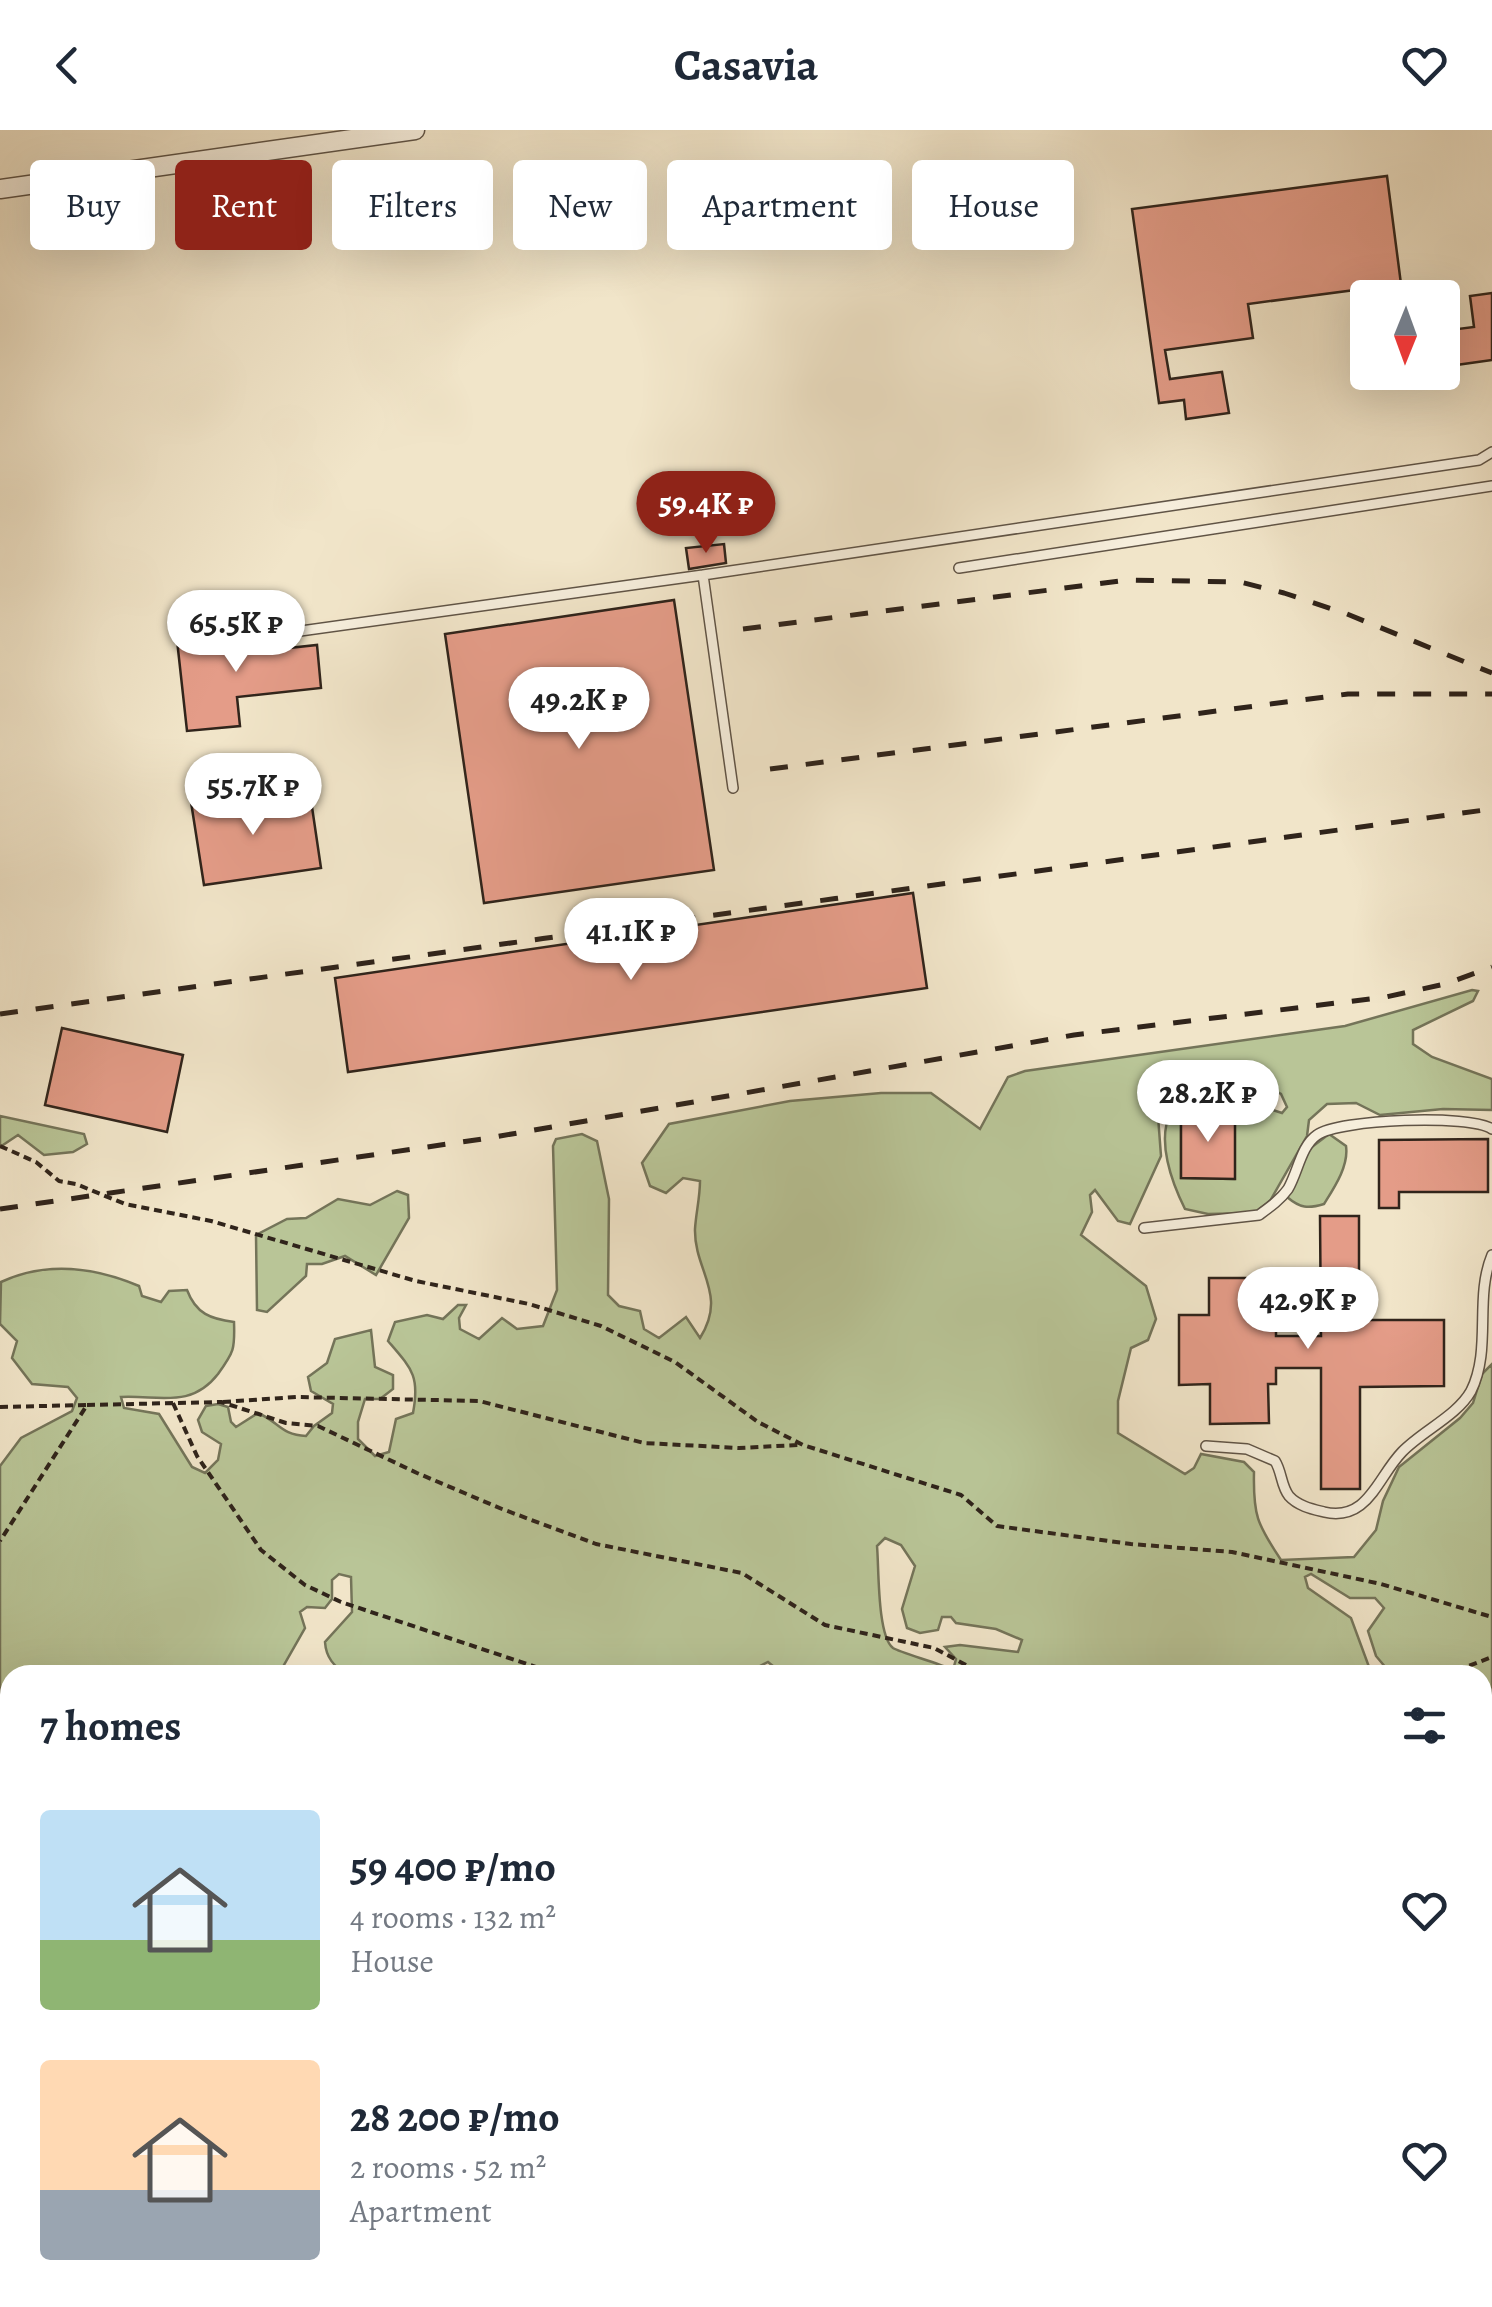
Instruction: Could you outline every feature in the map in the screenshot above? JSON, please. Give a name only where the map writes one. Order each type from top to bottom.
[{"type":"street","points":[[0,188],[415,130]]},
{"type":"lane","points":[[242,639],[703,576],[1479,460],[1492,452]]},
{"type":"lane","points":[[959,568],[1492,486]]},
{"type":"lane","points":[[703,576],[733,788]]},
{"type":"lane","points":[[1144,1228],[1259,1215],[1288,1188],[1316,1135],[1336,1127],[1467,1120],[1492,1128]]},
{"type":"lane","points":[[1206,1446],[1247,1449],[1274,1462],[1291,1499],[1306,1507],[1336,1515],[1356,1511],[1404,1450],[1470,1393],[1479,1366],[1483,1290],[1492,1254]]},
{"type":"path","points":[[0,1146],[36,1162],[58,1180],[125,1204],[211,1221],[416,1281],[529,1304],[601,1326],[675,1362],[758,1422],[803,1445],[961,1495],[998,1526],[1131,1544],[1232,1552],[1382,1584],[1492,1617]]},
{"type":"path","points":[[0,1407],[296,1397],[479,1400],[644,1443],[739,1448],[803,1445]]},
{"type":"path","points":[[221,1402],[286,1423],[318,1426],[417,1473],[596,1544],[742,1573],[826,1624],[934,1648],[965,1665]]},
{"type":"path","points":[[173,1403],[198,1456],[261,1550],[305,1584],[341,1602],[530,1665]]},
{"type":"path","points":[[0,1541],[88,1406]]},
{"type":"green space","points":[[1478,991],[1473,1001],[1413,1030],[1413,1044],[1432,1057],[1492,1079],[1492,1110],[1443,1109],[1380,1115],[1356,1103],[1327,1104],[1309,1120],[1307,1136],[1270,1201],[1254,1213],[1208,1214],[1185,1209],[1175,1187],[1165,1148],[1171,1112],[1181,1112],[1181,1178],[1234,1179],[1235,1112],[1222,1112],[1223,1101],[1229,1096],[1282,1113],[1287,1107],[1281,1094],[1234,1070],[1207,1069],[1174,1083],[1158,1116],[1161,1156],[1130,1224],[1118,1221],[1095,1190],[1090,1195],[1092,1212],[1081,1235],[1146,1286],[1156,1319],[1148,1340],[1131,1348],[1118,1401],[1118,1433],[1185,1474],[1194,1468],[1201,1454],[1244,1462],[1254,1472],[1258,1519],[1281,1560],[1354,1557],[1376,1530],[1383,1501],[1399,1467],[1460,1418],[1473,1403],[1482,1374],[1492,1364],[1492,1665],[1384,1665],[1376,1656],[1368,1631],[1384,1608],[1375,1598],[1350,1598],[1311,1574],[1305,1577],[1308,1588],[1351,1618],[1368,1665],[954,1665],[956,1659],[945,1647],[960,1645],[1018,1652],[1022,1640],[996,1629],[956,1623],[951,1617],[942,1617],[938,1630],[920,1633],[907,1628],[902,1609],[915,1566],[901,1545],[885,1538],[877,1546],[881,1616],[888,1641],[893,1648],[939,1665],[335,1665],[325,1642],[352,1612],[351,1577],[339,1574],[332,1580],[332,1599],[325,1608],[307,1607],[300,1612],[305,1628],[284,1665],[0,1665],[0,1466],[21,1438],[72,1411],[77,1398],[68,1387],[32,1384],[12,1358],[17,1341],[0,1324],[1,1282],[53,1269],[105,1274],[139,1286],[142,1296],[161,1302],[169,1291],[187,1290],[205,1314],[234,1322],[230,1355],[208,1385],[174,1398],[121,1397],[124,1408],[159,1414],[192,1467],[205,1473],[218,1460],[221,1444],[202,1432],[198,1420],[206,1406],[228,1407],[236,1427],[258,1413],[285,1431],[306,1436],[332,1413],[333,1404],[311,1391],[308,1377],[327,1363],[335,1339],[371,1330],[375,1367],[393,1375],[393,1389],[380,1399],[365,1399],[358,1422],[358,1439],[375,1456],[389,1452],[396,1419],[413,1413],[415,1400],[412,1374],[388,1341],[395,1322],[427,1315],[443,1319],[458,1305],[466,1305],[459,1318],[460,1329],[479,1339],[502,1318],[517,1329],[543,1326],[557,1290],[553,1146],[556,1139],[582,1134],[597,1141],[609,1199],[608,1295],[619,1306],[640,1311],[644,1329],[659,1338],[686,1317],[700,1338],[711,1308],[696,1244],[700,1181],[683,1178],[666,1193],[650,1186],[642,1163],[669,1124],[790,1101],[931,1093],[980,1129],[1008,1077],[1025,1071],[1345,1026]]},
{"type":"green space","points":[[0,1116],[84,1134],[87,1144],[73,1152],[44,1155],[18,1135],[0,1147]]},
{"type":"green space","points":[[1329,1134],[1346,1146],[1343,1169],[1324,1204],[1300,1205],[1287,1197],[1308,1150]]},
{"type":"green space","points":[[397,1191],[408,1195],[409,1218],[376,1275],[345,1256],[322,1264],[307,1264],[306,1276],[267,1312],[257,1310],[256,1235],[287,1219],[306,1218],[338,1199],[370,1205]]},
{"type":"building","points":[[1387,176],[1400,280],[1350,280],[1350,291],[1248,304],[1253,338],[1165,350],[1170,379],[1222,372],[1229,413],[1186,419],[1184,400],[1159,403],[1132,209]]},
{"type":"building","points":[[1492,293],[1492,360],[1460,364],[1460,329],[1474,327],[1470,296]]},
{"type":"building","points":[[724,544],[726,563],[689,569],[686,548]]},
{"type":"building","points":[[674,600],[714,870],[484,903],[445,634]]},
{"type":"building","points":[[230,625],[233,654],[317,645],[321,688],[237,697],[240,726],[187,731],[176,631]]},
{"type":"building","points":[[277,790],[280,812],[312,807],[321,868],[204,885],[191,802]]},
{"type":"building","points":[[913,893],[927,988],[348,1072],[335,978]]},
{"type":"building","points":[[62,1028],[183,1055],[167,1132],[45,1105]]},
{"type":"building","points":[[1181,1112],[1235,1112],[1235,1179],[1181,1178]]},
{"type":"building","points":[[1488,1139],[1488,1192],[1399,1192],[1399,1208],[1379,1208],[1379,1140]]},
{"type":"building","points":[[1320,1216],[1359,1216],[1359,1320],[1444,1320],[1444,1386],[1360,1387],[1360,1489],[1321,1489],[1321,1368],[1276,1368],[1276,1384],[1268,1384],[1269,1423],[1210,1424],[1210,1384],[1179,1385],[1179,1315],[1209,1315],[1209,1278],[1268,1278],[1268,1315],[1276,1315],[1276,1336],[1321,1336]]},
{"type":"railway","points":[[743,629],[1128,580],[1240,582],[1347,614],[1492,673]]},
{"type":"railway","points":[[770,769],[1348,694],[1492,694]]},
{"type":"railway","points":[[0,1014],[1492,809]]},
{"type":"railway","points":[[0,1209],[489,1138],[1074,1035],[1386,997],[1445,984],[1492,967]]}]
